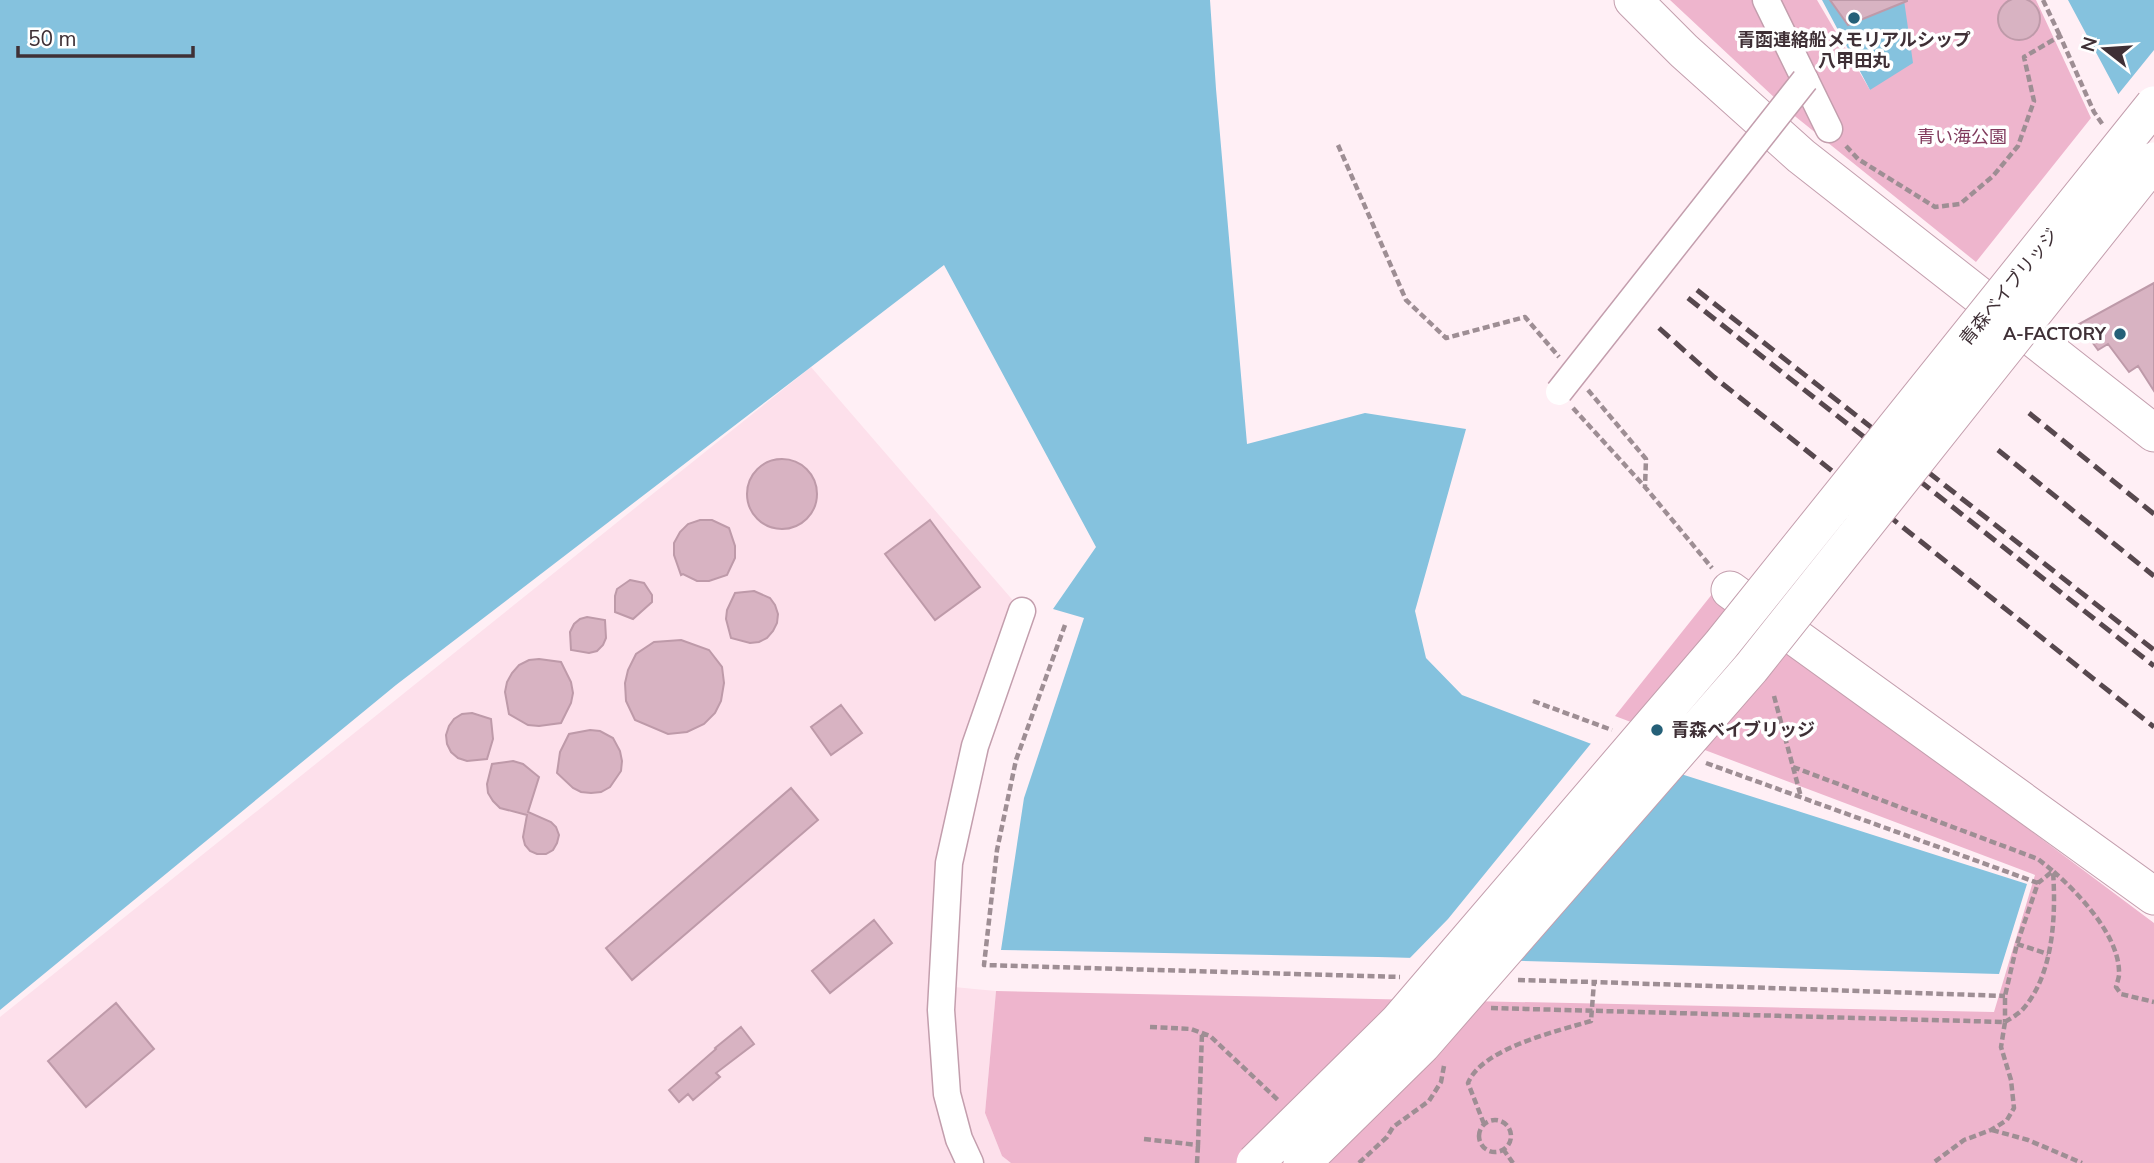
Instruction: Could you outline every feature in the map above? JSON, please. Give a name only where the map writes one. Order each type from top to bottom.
[{"type":"street","points":[[1633,0],[1684,51],[1801,156],[2154,433]]},
{"type":"street","points":[[1766,0],[1829,129]]},
{"type":"street","points":[[1559,391],[1805,80]]},
{"type":"street","name":"青森ベイブリッジ","points":[[1255,1163],[1398,1022],[1721,645],[2154,105]]},
{"type":"street","name":"青森ベイブリッジ","points":[[1302,1163],[1422,1045],[1751,668],[2154,160]]},
{"type":"street","points":[[1730,590],[2154,896]]},
{"type":"street","points":[[970,1163],[959,1139],[947,1094],[941,1010],[949,863],[975,747],[1022,611]]},
{"type":"path","points":[[2043,0],[2094,112],[2109,134]]},
{"type":"path","points":[[1858,159],[1935,207],[1960,204],[1993,176],[2018,146],[2034,101],[2024,57],[2059,33]]},
{"type":"path","points":[[1338,145],[1406,300],[1446,338],[1525,317],[1560,358]]},
{"type":"path","points":[[1586,388],[1646,459],[1645,487]]},
{"type":"path","points":[[1559,391],[1645,487],[1730,590]]},
{"type":"path","points":[[1065,625],[1016,760],[997,850],[984,965],[1414,977]]},
{"type":"path","points":[[1774,696],[1801,798]]},
{"type":"path","points":[[1533,701],[1622,733]]},
{"type":"path","points":[[1699,761],[2038,883]]},
{"type":"path","points":[[1793,767],[2038,859],[2077,893],[2101,925],[2113,947],[2119,971],[2116,987],[2120,994],[2154,1002]]},
{"type":"path","points":[[1933,1163],[1964,1140],[2007,1121],[2014,1108],[2011,1080],[2001,1047],[2006,1022],[2005,996],[2017,944],[2038,883],[2053,871]]},
{"type":"path","points":[[1487,1008],[2006,1022],[2023,1009],[2038,984],[2052,943],[2055,897],[2053,871]]},
{"type":"path","points":[[2017,944],[2048,954]]},
{"type":"path","points":[[1511,980],[2005,996]]},
{"type":"path","points":[[1484,1124],[1468,1083],[1471,1074],[1520,1042],[1591,1021],[1594,982]]},
{"type":"path","points":[[1150,1027],[1191,1029],[1210,1036],[1280,1102]]},
{"type":"path","points":[[1197,1163],[1202,1033]]},
{"type":"path","points":[[1359,1163],[1394,1127],[1429,1101],[1441,1082],[1445,1060]]},
{"type":"path","points":[[1499,1120],[1507,1126],[1510,1137],[1503,1149],[1493,1151],[1484,1147],[1479,1139],[1481,1128],[1488,1121],[1499,1120]]},
{"type":"path","points":[[1991,1130],[2028,1140],[2082,1163]]},
{"type":"path","points":[[1144,1139],[1198,1145]]},
{"type":"path","points":[[1503,1149],[1513,1163]]},
{"type":"shaded area","points":[[811,367],[1022,611],[975,746],[943,986],[996,991],[985,1113],[1002,1156],[1011,1163],[0,1163],[0,1017]]},
{"type":"green space","name":"青い海公園","points":[[1670,0],[1817,0],[1870,90],[1904,0],[2036,0],[2091,118],[1976,262],[1791,113]]},
{"type":"green space","points":[[1713,593],[2154,923],[2154,1163],[1011,1163],[1002,1156],[985,1113],[996,991],[1994,1012],[2035,875],[1615,716]]},
{"type":"water","points":[[0,0],[1210,0],[1247,444],[1365,413],[1466,429],[1415,611],[1426,658],[1462,695],[1618,754],[2027,884],[1999,974],[1001,950],[1024,798],[1084,618],[1053,609],[1096,547],[944,265],[396,685],[0,1010]]},
{"type":"water","points":[[1822,0],[1904,0],[1913,63],[1870,90]]},
{"type":"water","points":[[2068,0],[2154,0],[2154,161]]},
{"type":"pier","points":[[2154,50],[2154,165],[2116,97]]},
{"type":"pier","points":[[1593,741],[1680,770],[1589,882],[1515,964],[1407,961],[1448,919]]},
{"type":"building","points":[[2019,-2],[2034,4],[2040,19],[2034,34],[2019,40],[2004,34],[1998,19],[2004,4]]},
{"type":"building","name":"青函連絡船メモリアルシップ 八甲田丸","points":[[1830,0],[1907,0],[1907,1],[1848,25]]},
{"type":"building","name":"A-FACTORY","points":[[2154,283],[2154,391],[2138,366],[2129,372],[2108,344],[2098,350],[2079,324]]},
{"type":"building","points":[[782,459],[807,469],[817,494],[807,519],[782,529],[757,519],[747,494],[757,469]]},
{"type":"building","points":[[712,520],[729,528],[735,546],[735,558],[727,575],[709,581],[697,581],[681,575],[674,555],[674,543],[680,532],[688,524]]},
{"type":"building","points":[[930,520],[980,587],[935,620],[885,554]]},
{"type":"building","points":[[630,580],[644,583],[652,595],[652,602],[633,619],[615,612],[617,589]]},
{"type":"building","points":[[754,591],[770,598],[778,614],[777,623],[767,638],[759,642],[750,643],[731,638],[726,619],[735,593]]},
{"type":"building","points":[[587,617],[605,620],[606,638],[603,645],[597,651],[589,653],[571,650],[570,632],[574,624]]},
{"type":"building","points":[[681,640],[709,650],[722,667],[724,683],[721,701],[715,713],[704,724],[687,732],[668,734],[635,720],[626,701],[625,683],[636,654],[654,642]]},
{"type":"building","points":[[539,659],[561,662],[571,682],[571,703],[561,723],[528,725],[509,714],[505,692],[507,682],[519,665]]},
{"type":"building","points":[[841,705],[862,733],[831,755],[811,727]]},
{"type":"building","points":[[472,713],[491,719],[493,739],[487,759],[467,761],[458,758],[447,744],[446,735],[454,719],[462,714]]},
{"type":"building","points":[[600,731],[613,738],[622,761],[621,771],[610,787],[591,793],[573,788],[557,773],[560,752],[569,734]]},
{"type":"building","points":[[513,761],[523,764],[539,777],[528,812],[551,822],[559,835],[553,850],[546,854],[530,851],[525,845],[523,837],[527,815],[500,808],[488,793],[487,784],[492,764]]},
{"type":"building","points":[[791,788],[818,820],[632,980],[606,948]]},
{"type":"building","points":[[874,920],[892,943],[830,993],[812,971]]},
{"type":"building","points":[[116,1003],[154,1049],[86,1107],[48,1061]]},
{"type":"building","points":[[741,1027],[754,1044],[716,1073],[720,1077],[693,1100],[688,1094],[679,1102],[669,1090]]},
{"type":"railway","points":[[1697,290],[2154,650]]},
{"type":"railway","points":[[1688,298],[2154,666]]},
{"type":"railway","points":[[1659,328],[1714,377],[2154,727]]},
{"type":"railway","points":[[2029,413],[2154,514]]},
{"type":"railway","points":[[1998,450],[2154,576]]},
{"type":"place","name":"青函連絡船メモリアルシップ 八甲田丸","points":[[1854,18]]},
{"type":"place","name":"A-FACTORY","points":[[2120,334]]},
{"type":"place","name":"青森ベイブリッジ","points":[[1657,730]]}]
